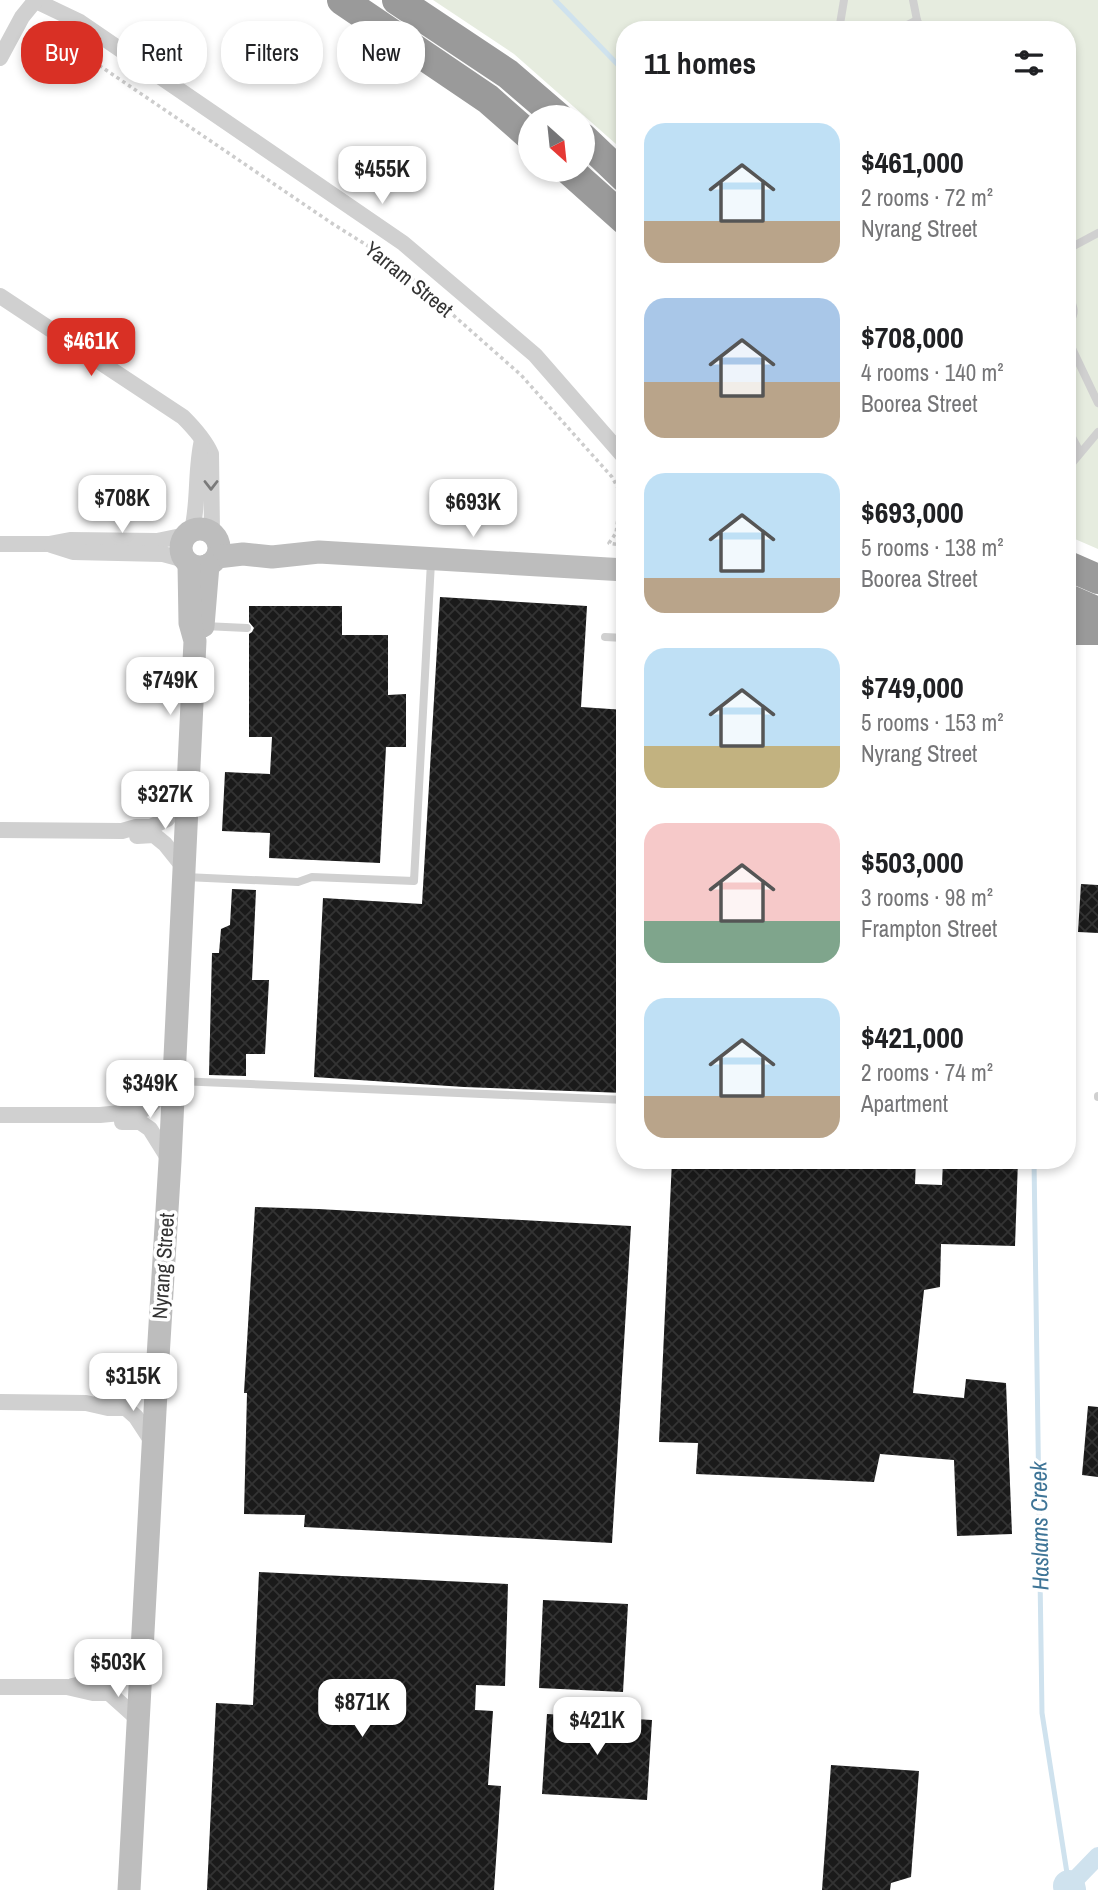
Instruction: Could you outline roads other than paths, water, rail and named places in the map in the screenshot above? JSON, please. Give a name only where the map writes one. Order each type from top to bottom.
[{"type":"highway","points":[[342,0],[488,99],[518,125]]},
{"type":"highway","points":[[397,0],[508,74],[544,105]]},
{"type":"highway","points":[[595,149],[616,169]]},
{"type":"highway","points":[[582,182],[616,212]]},
{"type":"highway","points":[[1076,569],[1098,579]]},
{"type":"highway","points":[[1076,602],[1098,612]]},
{"type":"highway","points":[[1076,630],[1098,630]]},
{"type":"street","points":[[0,58],[34,0]]},
{"type":"street","name":"Yarram Street","points":[[34,0],[80,22],[404,243],[535,355],[616,448]]},
{"type":"street","name":"Nyrang Street","points":[[0,296],[183,417],[202,440],[198,456],[196,499],[201,548],[199,634],[188,794],[130,1890]]},
{"type":"street","points":[[0,544],[49,544],[70,540],[157,541],[272,557],[318,552],[616,569]]},
{"type":"street","points":[[49,544],[73,552],[163,554],[201,548]]},
{"type":"street","points":[[0,830],[122,831],[151,827],[167,819],[188,794]]},
{"type":"street","points":[[122,831],[137,836],[154,835],[185,873]]},
{"type":"street","points":[[0,1115],[100,1115],[141,1111],[150,1106],[174,1081]]},
{"type":"street","points":[[100,1115],[126,1123],[140,1122],[150,1129],[170,1161]]},
{"type":"street","points":[[0,1402],[86,1402],[105,1397],[122,1397],[157,1374]]},
{"type":"street","points":[[86,1402],[108,1408],[126,1408],[136,1417],[153,1443]]},
{"type":"street","points":[[66,1688],[91,1682],[110,1682],[141,1655]]},
{"type":"street","points":[[0,1687],[66,1688],[109,1693],[138,1719]]},
{"type":"lane","points":[[840,21],[844,0]]},
{"type":"lane","points":[[913,0],[916,20]]},
{"type":"lane","points":[[1076,245],[1098,233]]},
{"type":"lane","points":[[1076,357],[1098,403]]},
{"type":"lane","points":[[1076,457],[1098,432]]},
{"type":"lane","points":[[1076,445],[1080,452]]},
{"type":"lane","points":[[185,873],[298,882],[312,877],[414,881],[431,559]]},
{"type":"lane","points":[[199,634],[247,628]]},
{"type":"lane","points":[[605,637],[616,638]]},
{"type":"lane","points":[[174,1081],[616,1100]]},
{"type":"waterway","points":[[555,0],[616,63]]},
{"type":"waterway","name":"Haslams Creek","points":[[1034,1169],[1042,1713],[1069,1886]]},
{"type":"waterway","points":[[1069,1886],[1098,1856]]},
{"type":"waterway","name":"Haslams Creek","points":[[1069,1886],[1070,1890]]}]
